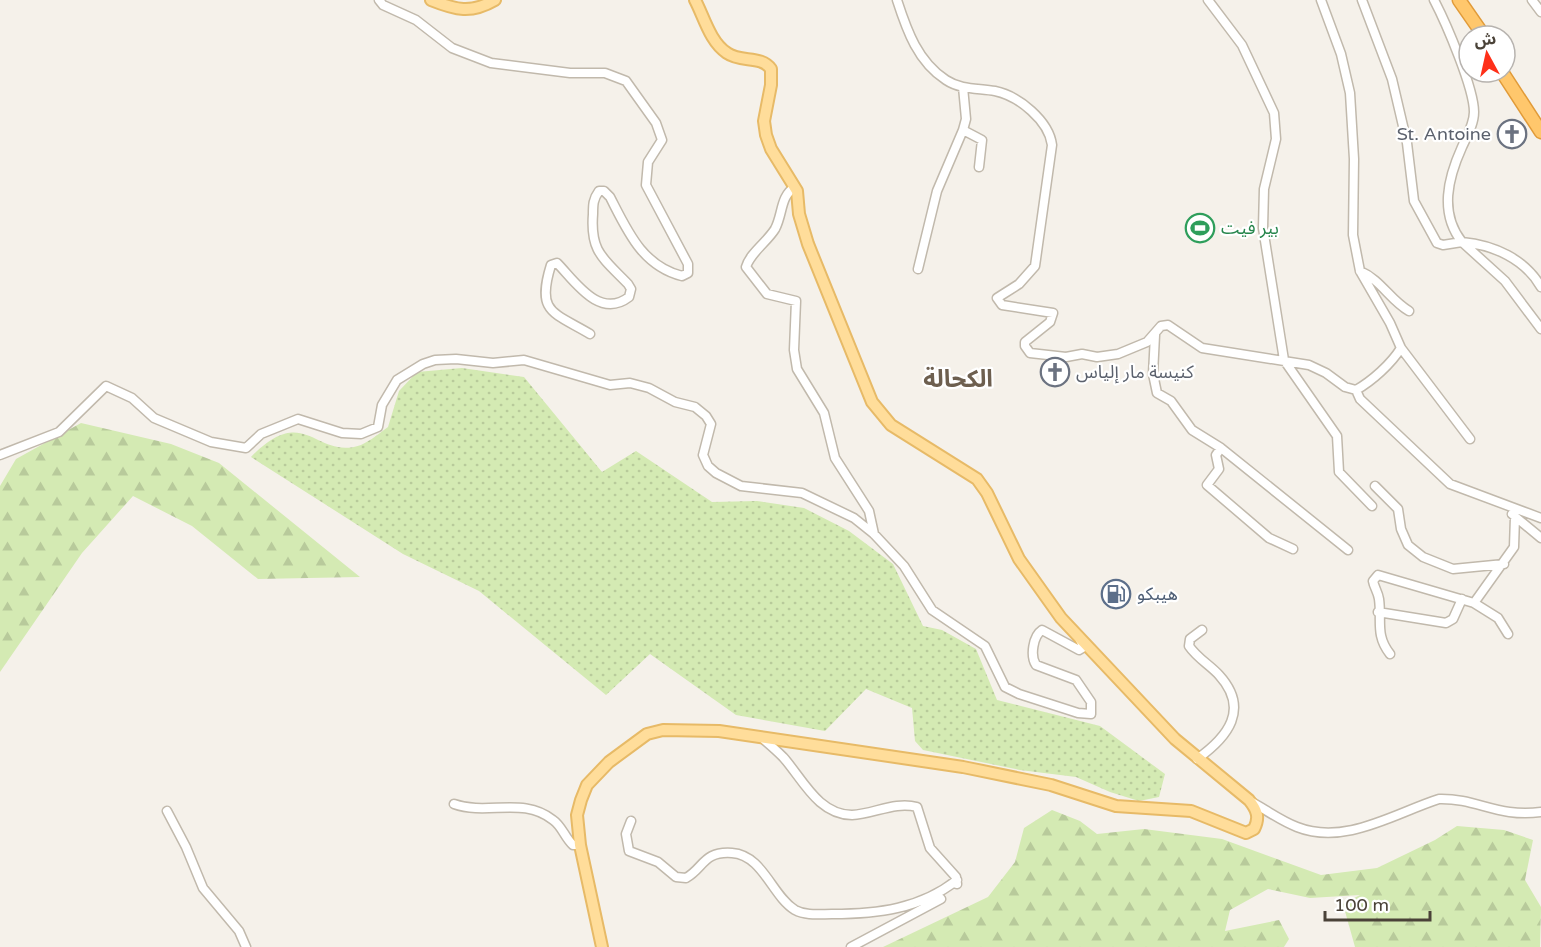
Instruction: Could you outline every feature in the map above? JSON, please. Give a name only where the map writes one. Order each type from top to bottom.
[{"type":"highway","points":[[1453,0],[1470,24]]},
{"type":"highway","points":[[1459,0],[1476,24]]},
{"type":"highway","points":[[1517,83],[1541,117]]},
{"type":"highway","points":[[1510,84],[1541,132]]},
{"type":"main road","points":[[431,0],[465,11],[480,8],[495,0]]},
{"type":"main road","points":[[602,947],[580,845],[577,815],[587,785],[609,762],[647,734],[663,730],[719,731],[963,767],[1051,785],[1116,806],[1191,812],[1246,833],[1254,829],[1257,822],[1256,809],[1249,800],[1175,739],[1078,637],[1030,577],[1009,542],[987,493],[977,478],[891,425],[872,402],[808,244],[795,187],[771,149],[766,135],[764,121],[771,85],[771,69],[762,61],[738,58],[726,52],[714,40],[695,0]]},
{"type":"street","points":[[379,0],[383,5],[416,20],[452,48],[491,63],[570,74],[605,73],[626,81],[656,123],[662,140],[648,162],[646,185],[688,264],[688,273],[682,276],[676,274],[646,257],[636,246],[610,197],[604,191],[599,191],[593,200],[592,238],[597,251],[628,284],[631,289],[629,297],[611,304],[594,298],[575,285],[557,263],[551,265],[544,293],[551,311],[590,334]]},
{"type":"street","points":[[897,0],[911,39],[924,60],[943,78],[963,87],[997,91],[1009,96],[1036,116],[1050,133],[1052,145],[1035,266],[1019,284],[997,298],[1002,305],[1053,313],[1052,320],[1025,342],[1027,349],[1038,356],[1066,357],[1082,354],[1102,357],[1133,350],[1155,335],[1161,326],[1168,324],[1202,348],[1309,365],[1326,373],[1345,387],[1356,390]]},
{"type":"street","points":[[1208,0],[1242,45],[1274,113],[1276,139],[1264,189],[1263,228],[1284,360],[1337,436],[1339,472],[1372,506]]},
{"type":"street","points":[[1321,0],[1341,54],[1350,93],[1354,159],[1353,236],[1360,271],[1401,348],[1470,439]]},
{"type":"street","points":[[1362,0],[1392,80],[1407,143],[1416,206],[1437,243],[1443,245],[1462,242],[1488,248],[1516,260],[1530,272],[1541,288]]},
{"type":"street","points":[[1434,0],[1464,76],[1474,111],[1447,200],[1450,224],[1462,242],[1504,280],[1541,329]]},
{"type":"street","points":[[1532,0],[1541,12]]},
{"type":"street","points":[[918,269],[937,191],[966,119],[963,87]]},
{"type":"street","points":[[963,130],[982,140],[979,167]]},
{"type":"street","points":[[795,187],[785,196],[773,231],[749,259],[746,267],[767,294],[796,301],[794,343],[797,369],[824,413],[835,458],[869,511],[874,534]]},
{"type":"street","points":[[1360,271],[1377,280],[1394,301],[1409,311]]},
{"type":"street","points":[[1155,335],[1153,374],[1157,393],[1171,401],[1192,430],[1221,448],[1348,550]]},
{"type":"street","points":[[1356,390],[1372,378],[1401,348]]},
{"type":"street","points":[[0,455],[59,432],[106,386],[132,398],[154,418],[211,442],[246,448],[261,434],[298,419],[342,433],[361,434],[378,427],[382,405],[397,380],[435,360],[494,363],[524,360],[610,385],[630,383],[649,388],[675,402],[695,407],[710,420],[710,431],[703,455],[708,466],[716,473],[741,486],[807,495],[854,518],[874,534],[904,566],[932,610],[986,646],[1001,682],[1010,691],[1091,714],[1091,702],[1076,680],[1036,665],[1033,659],[1038,632],[1050,632],[1082,650],[1084,647],[1078,637]]},
{"type":"street","points":[[1356,390],[1360,399],[1442,478],[1463,490],[1541,518]]},
{"type":"street","points":[[1221,448],[1216,455],[1219,469],[1208,480],[1208,486],[1269,538],[1293,549]]},
{"type":"street","points":[[1375,486],[1398,509],[1401,529],[1408,545],[1423,557],[1453,569],[1504,564]]},
{"type":"street","points":[[1503,505],[1541,538]]},
{"type":"street","points":[[1474,603],[1504,564],[1516,540],[1515,517]]},
{"type":"street","points":[[1390,654],[1379,634],[1379,600],[1373,581],[1378,575],[1474,603],[1498,618],[1508,634]]},
{"type":"street","points":[[1378,612],[1446,623],[1453,619],[1462,600]]},
{"type":"street","points":[[1197,759],[1216,745],[1232,721],[1235,710],[1224,681],[1189,646],[1190,639],[1202,630]]},
{"type":"street","points":[[762,738],[783,757],[825,806],[840,813],[852,814],[893,807],[917,807],[930,848],[957,880],[957,886],[942,898],[851,947]]},
{"type":"street","points":[[1249,800],[1298,828],[1317,832],[1357,830],[1439,799],[1451,798],[1506,813],[1541,812]]},
{"type":"street","points":[[454,804],[484,810],[526,807],[554,820],[573,845],[580,845]]},
{"type":"street","points":[[167,811],[186,847],[203,888],[239,932],[246,947]]},
{"type":"street","points":[[631,821],[626,841],[633,854],[658,862],[669,873],[686,878],[708,857],[733,853],[750,859],[785,901],[805,914],[865,914],[904,908],[938,895],[957,880]]},
{"type":"green space","points":[[462,368],[524,377],[602,472],[636,451],[712,502],[757,501],[804,508],[849,531],[893,564],[923,626],[942,630],[976,649],[997,700],[1100,726],[1165,774],[1159,797],[1139,801],[1110,792],[1076,777],[1020,770],[923,750],[915,741],[912,708],[866,689],[825,731],[736,715],[650,654],[606,695],[479,591],[403,554],[251,457],[270,441],[285,434],[298,433],[332,446],[345,448],[361,445],[388,427],[399,391],[417,372]]},
{"type":"green space","points":[[81,423],[171,444],[219,463],[360,577],[258,579],[192,526],[133,496],[82,553],[0,672],[0,486],[16,459]]},
{"type":"green space","points":[[1052,810],[1080,821],[1097,834],[1144,829],[1222,839],[1321,875],[1377,868],[1435,840],[1457,826],[1504,830],[1533,840],[1525,880],[1541,907],[1540,947],[1355,947],[1343,904],[1360,895],[1310,898],[1268,889],[1230,910],[1225,931],[1279,920],[1289,939],[1284,947],[883,947],[988,897],[1015,862],[1024,828]]},
{"type":"place","name":"St. Antoine","points":[[1512,134]]},
{"type":"place","name":"بير فيت","points":[[1200,228]]},
{"type":"place","name":"كنيسة مار إلياس","points":[[1055,372]]},
{"type":"place","name":"هيبكو","points":[[1116,594]]},
{"type":"district","name":"الكحالة","points":[[958,379]]}]
